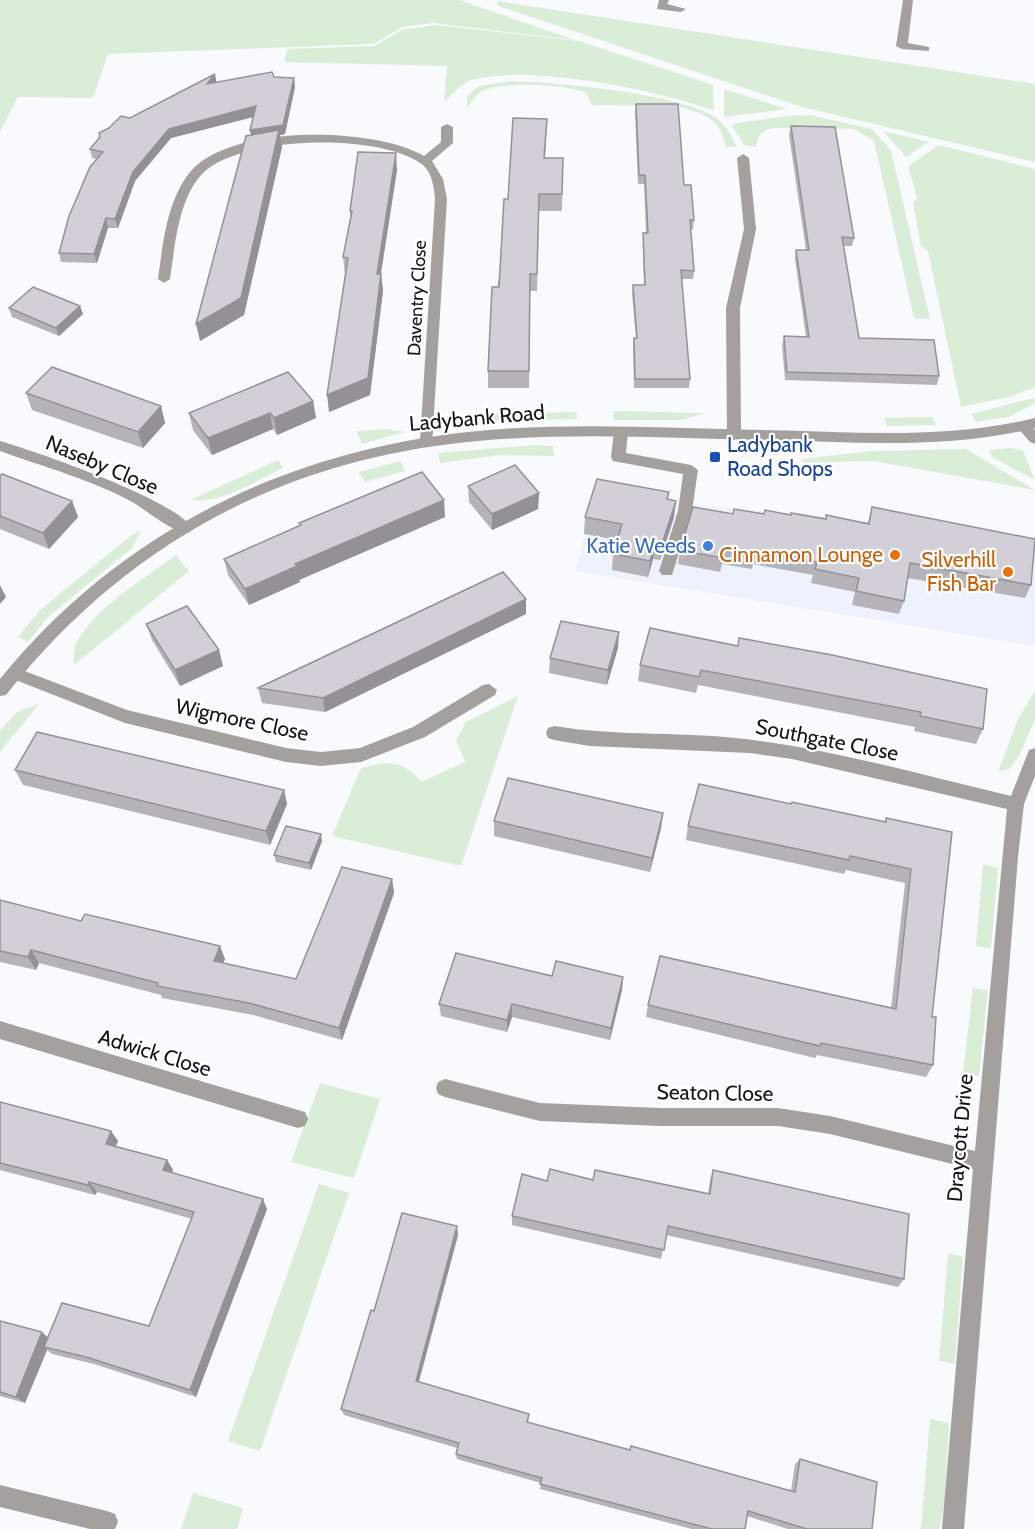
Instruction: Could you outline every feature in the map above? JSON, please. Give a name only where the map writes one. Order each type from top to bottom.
[{"type":"street","points":[[664,0],[661,7],[681,9]]},
{"type":"street","points":[[908,0],[902,46],[925,49]]},
{"type":"street","points":[[164,279],[176,219],[188,186],[202,168],[223,154],[272,141],[361,142],[388,146],[424,161],[447,143],[447,127]]},
{"type":"street","points":[[734,435],[733,308],[750,229],[743,158]]},
{"type":"street","name":"Daventry Close","points":[[424,161],[438,179],[441,199],[427,442]]},
{"type":"street","points":[[1029,424],[1035,439]]},
{"type":"street","name":"Ladybank Road","points":[[0,690],[47,634],[81,602],[140,556],[185,528],[245,496],[359,456],[427,442],[497,434],[621,432],[921,438],[963,436],[1029,424]]},
{"type":"street","points":[[621,432],[618,457],[691,470],[685,511],[667,571]]},
{"type":"street","name":"Naseby Close","points":[[0,446],[110,486],[138,499],[185,528]]},
{"type":"street","name":"Wigmore Close","points":[[14,673],[125,716],[286,755],[321,759],[361,754],[418,732],[489,690]]},
{"type":"street","name":"Southgate Close","points":[[555,733],[590,739],[750,747],[792,752],[1016,804]]},
{"type":"street","name":"Draycott Drive","points":[[953,1529],[982,1162],[1016,804],[1035,755]]},
{"type":"street","name":"Adwick Close","points":[[0,1030],[298,1119]]},
{"type":"street","name":"Seaton Close","points":[[445,1088],[540,1112],[660,1117],[778,1117],[830,1125],[982,1162]]},
{"type":"street","points":[[0,1496],[107,1522]]},
{"type":"shaded area","points":[[596,496],[868,521],[1035,551],[1035,646],[575,571]]},
{"type":"green space","points":[[0,0],[459,0],[575,40],[434,23],[403,27],[373,44],[108,54],[93,98],[18,97],[0,132]]},
{"type":"green space","points":[[497,1],[1035,84],[1035,162],[802,107],[498,6]]},
{"type":"green space","points":[[436,25],[579,41],[713,85],[714,111],[661,95],[592,81],[522,75],[493,76],[469,81],[459,87],[444,102],[447,66],[284,62],[287,49],[374,46],[404,29]]},
{"type":"green space","points":[[512,81],[620,91],[679,103],[719,120],[737,147],[726,147],[720,129],[715,123],[695,112],[677,106],[592,105],[586,93],[564,87],[500,86],[479,93],[467,108],[467,96],[479,86]]},
{"type":"green space","points":[[724,89],[787,109],[724,117]]},
{"type":"green space","points":[[810,115],[872,129],[891,150],[930,319],[914,318],[874,141],[854,129],[773,128],[761,134],[756,147],[744,145],[731,124]]},
{"type":"green space","points":[[883,131],[929,142],[906,157]]},
{"type":"green space","points":[[939,145],[1035,169],[1035,387],[1009,397],[961,407],[928,251],[921,246],[913,202],[917,198],[908,166]]},
{"type":"green space","points":[[1034,398],[1035,403],[1009,417],[976,422],[971,414]]},
{"type":"green space","points":[[613,411],[705,413],[682,420],[614,420]]},
{"type":"green space","points":[[576,412],[577,419],[482,421],[473,420],[466,414]]},
{"type":"green space","points":[[932,417],[936,425],[887,426],[884,418]]},
{"type":"green space","points":[[389,429],[404,432],[362,444],[356,431]]},
{"type":"green space","points":[[536,445],[553,446],[554,456],[501,455],[440,463],[438,453]]},
{"type":"green space","points":[[1011,448],[1023,451],[1035,480],[992,457],[989,450]]},
{"type":"green space","points":[[966,449],[1035,490],[874,461],[803,463],[801,459],[872,451]]},
{"type":"green space","points":[[278,460],[283,468],[238,490],[214,499],[190,500]]},
{"type":"green space","points":[[401,461],[405,471],[365,482],[358,472]]},
{"type":"green space","points":[[141,531],[132,548],[49,616],[28,642],[18,637],[40,610],[133,534]]},
{"type":"green space","points":[[176,555],[189,571],[74,665],[76,645],[85,629],[96,617],[122,594]]},
{"type":"green space","points":[[1035,691],[1035,720],[1019,756],[1009,769],[998,772],[1018,719]]},
{"type":"green space","points":[[518,696],[461,866],[332,836],[361,768],[379,764],[394,764],[408,770],[421,782],[465,762],[456,740],[466,722]]},
{"type":"green space","points":[[39,704],[0,752],[0,730],[17,712]]},
{"type":"green space","points":[[983,864],[998,868],[991,949],[976,946]]},
{"type":"green space","points":[[973,987],[988,991],[979,1076],[963,1073]]},
{"type":"green space","points":[[320,1083],[380,1099],[354,1178],[291,1162]]},
{"type":"green space","points":[[319,1184],[349,1193],[260,1451],[228,1441]]},
{"type":"green space","points":[[948,1253],[963,1257],[955,1364],[939,1361]]},
{"type":"green space","points":[[930,1419],[949,1423],[945,1503],[939,1529],[921,1529]]},
{"type":"green space","points":[[193,1493],[243,1508],[237,1529],[181,1529]]},
{"type":"building","points":[[272,72],[274,77],[294,78],[283,125],[250,130],[256,106],[169,129],[133,172],[115,219],[106,218],[94,254],[59,253],[69,216],[90,167],[103,152],[90,149],[100,137],[99,133],[109,128],[121,116],[130,118],[215,74],[207,84]]},
{"type":"building","points":[[636,104],[678,104],[684,185],[691,185],[694,220],[690,220],[694,271],[681,270],[690,379],[635,379],[634,338],[637,338],[633,285],[645,285],[643,233],[648,233],[645,175],[639,175]]},
{"type":"building","points":[[513,118],[547,119],[544,158],[563,158],[562,194],[539,194],[537,274],[530,274],[529,371],[488,371],[492,287],[499,287],[504,199],[508,199]]},
{"type":"building","points":[[791,126],[835,127],[854,238],[842,237],[859,338],[934,340],[939,376],[787,372],[784,336],[809,337],[796,250],[809,250]]},
{"type":"building","points":[[279,130],[241,298],[196,324],[246,136]]},
{"type":"building","points":[[358,152],[396,153],[377,274],[381,274],[368,378],[327,395],[348,258],[343,257],[352,211],[350,211]]},
{"type":"building","points":[[33,287],[80,306],[56,328],[9,308]]},
{"type":"building","points":[[52,367],[161,406],[138,432],[26,393]]},
{"type":"building","points":[[288,372],[313,401],[274,418],[270,413],[208,438],[189,413]]},
{"type":"building","points":[[515,465],[539,493],[492,514],[468,486]]},
{"type":"building","points":[[422,472],[444,500],[295,564],[297,566],[245,589],[224,559],[301,525],[299,523]]},
{"type":"building","points":[[2,474],[72,501],[43,533],[0,516],[0,476]]},
{"type":"building","points":[[597,479],[669,492],[667,499],[676,501],[662,544],[655,543],[650,561],[613,554],[622,524],[585,517]]},
{"type":"building","points":[[693,507],[733,514],[734,509],[764,514],[765,510],[826,519],[826,515],[869,524],[872,507],[1035,539],[1031,585],[910,563],[904,601],[856,591],[859,578],[815,569],[817,562],[756,550],[755,556],[724,550],[722,558],[680,550]]},
{"type":"building","points":[[503,572],[526,599],[323,698],[258,688]]},
{"type":"building","points":[[187,606],[219,650],[175,670],[146,624]]},
{"type":"building","points":[[561,621],[619,632],[608,670],[550,658]]},
{"type":"building","points":[[650,628],[738,646],[739,638],[832,655],[987,689],[983,729],[920,716],[921,712],[701,670],[699,677],[640,665]]},
{"type":"building","points":[[37,732],[284,790],[266,831],[15,770]]},
{"type":"building","points":[[508,778],[663,813],[652,858],[494,821]]},
{"type":"building","points":[[699,784],[791,804],[792,802],[886,822],[886,818],[952,832],[932,1017],[936,1017],[933,1065],[821,1043],[820,1046],[648,1005],[660,956],[896,1009],[911,869],[850,856],[849,860],[688,826]]},
{"type":"building","points":[[286,826],[321,834],[309,863],[274,855]]},
{"type":"building","points":[[342,867],[392,879],[339,1028],[249,1003],[157,986],[158,983],[31,950],[28,957],[0,951],[0,900],[81,921],[85,914],[220,946],[214,961],[296,979]]},
{"type":"building","points":[[456,953],[552,976],[556,961],[623,977],[611,1028],[512,1004],[507,1020],[439,1004]]},
{"type":"building","points":[[0,1102],[111,1131],[106,1144],[167,1160],[163,1170],[263,1199],[190,1390],[86,1357],[44,1347],[62,1303],[149,1326],[194,1212],[89,1182],[88,1185],[0,1163]]},
{"type":"building","points":[[550,1169],[593,1180],[595,1170],[710,1194],[713,1170],[909,1214],[904,1279],[668,1226],[664,1250],[512,1216],[522,1174],[547,1181]]},
{"type":"building","points":[[402,1213],[457,1226],[416,1381],[529,1414],[527,1422],[630,1450],[631,1446],[795,1492],[800,1459],[877,1482],[872,1529],[807,1529],[748,1511],[745,1529],[712,1529],[540,1484],[542,1478],[456,1454],[459,1443],[341,1409],[371,1310],[374,1311]]},
{"type":"building","points":[[0,1321],[42,1332],[16,1397],[0,1392]]},
{"type":"place","name":"Ladybank Road Shops","points":[[715,457]]},
{"type":"place","name":"Katie Weeds","points":[[708,546]]},
{"type":"place","name":"Cinnamon Lounge","points":[[895,555]]},
{"type":"place","name":"Silverhill Fish Bar","points":[[1008,572]]}]
